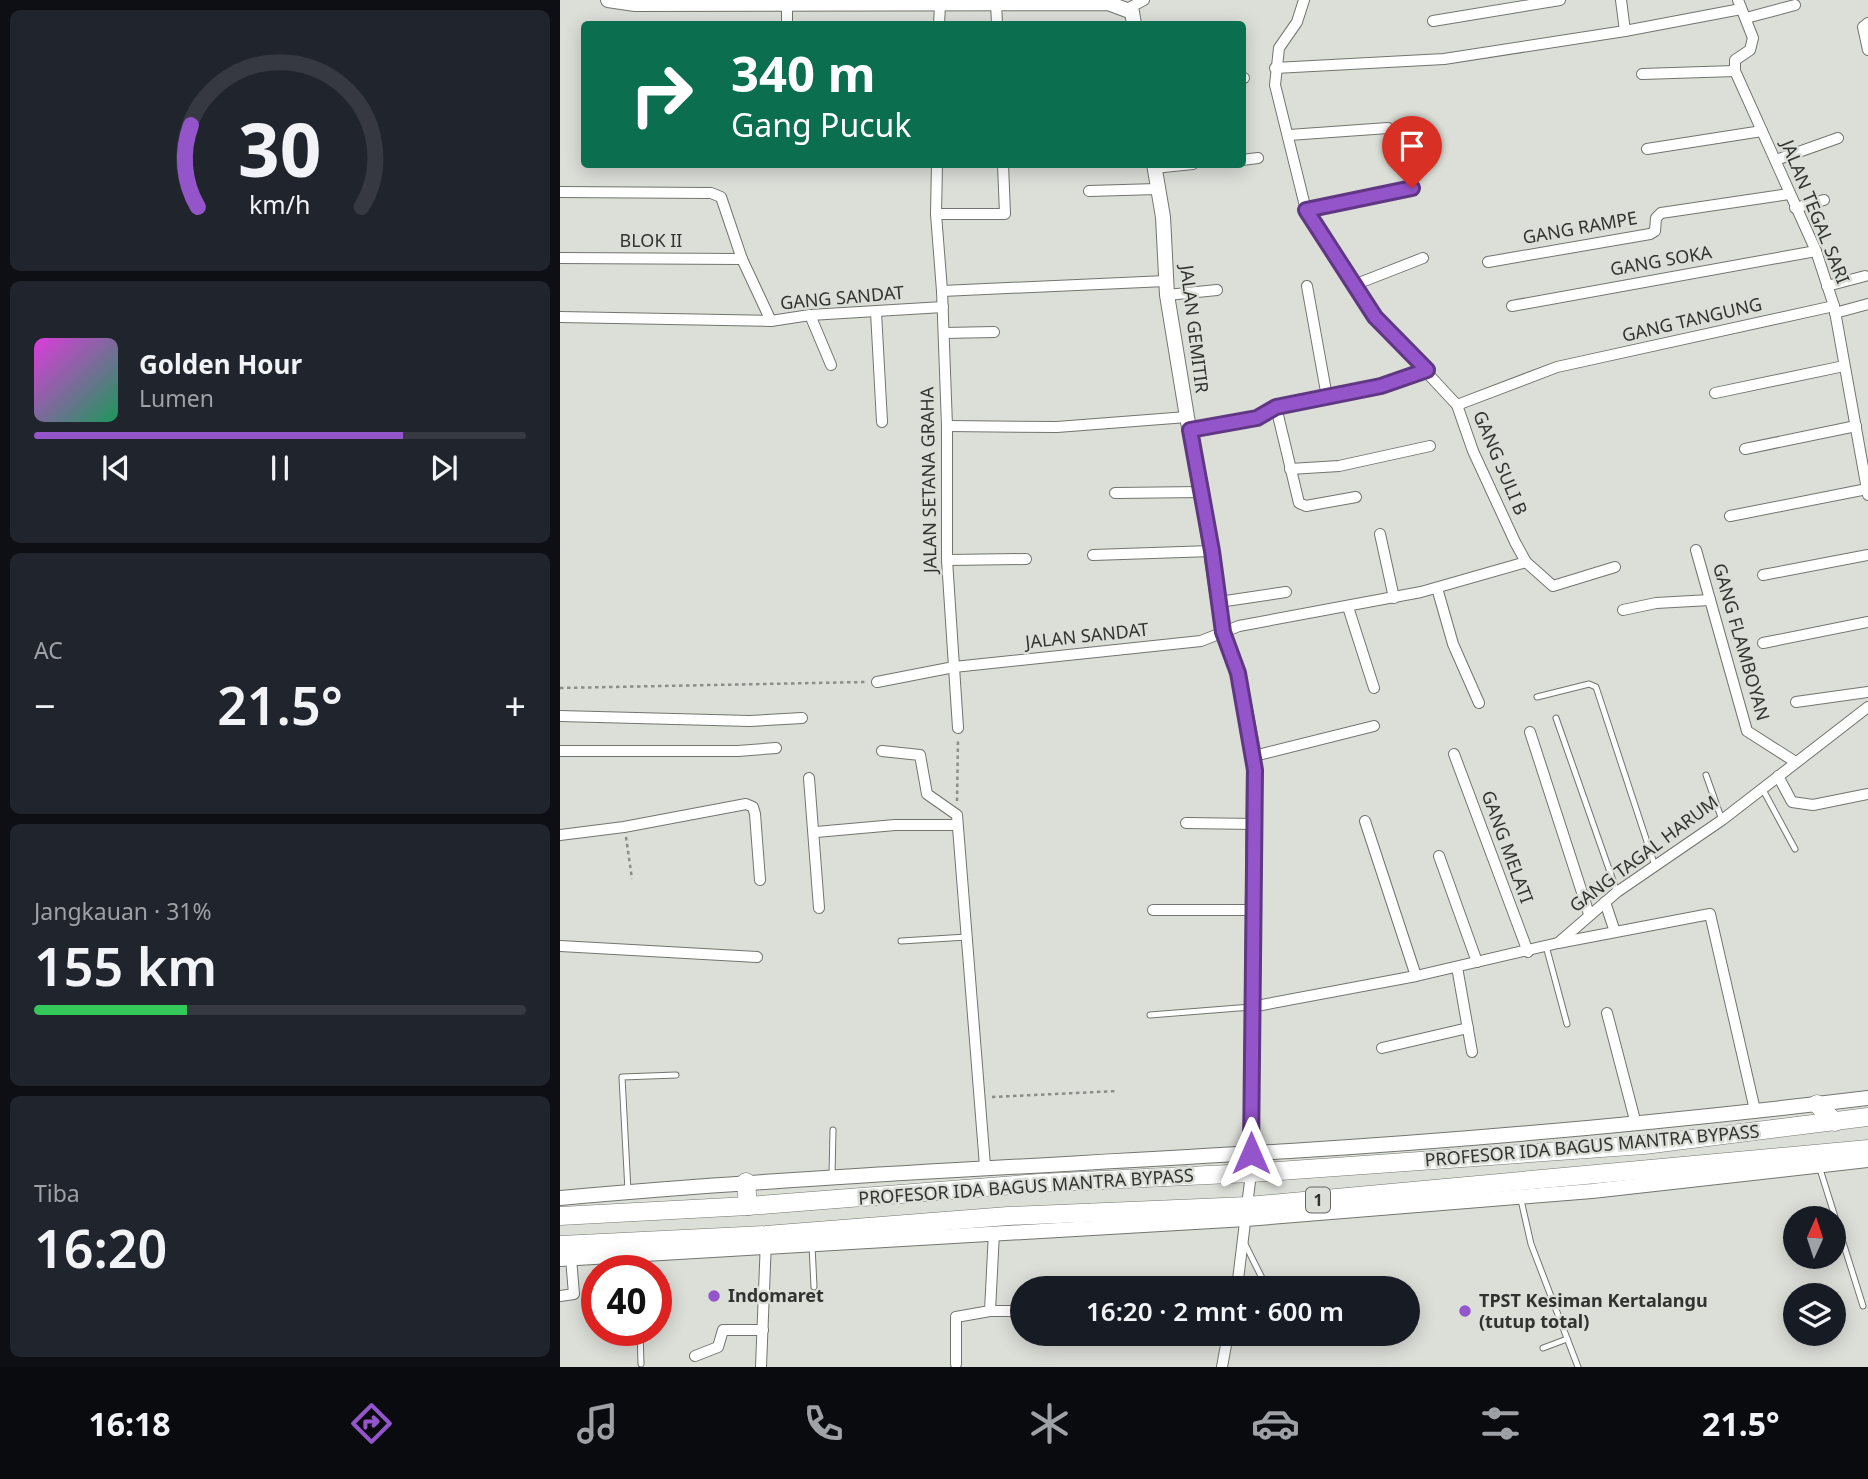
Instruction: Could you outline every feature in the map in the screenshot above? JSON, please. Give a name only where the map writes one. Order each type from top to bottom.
[{"type":"highway","points":[[1816,1104],[1835,1122]]},
{"type":"highway","name":"PROFESOR IDA BAGUS MANTRA BYPASS","points":[[560,1216],[748,1206],[1039,1183],[1251,1173],[1644,1145],[1868,1117]]},
{"type":"highway","name":"PROFESOR IDA BAGUS MANTRA BYPASS","points":[[564,1254],[766,1241],[1008,1216],[1247,1213],[1868,1149]]},
{"type":"highway","points":[[746,1182],[748,1206]]},
{"type":"street","points":[[608,0],[635,4],[739,3],[787,6],[970,1],[1108,3],[1132,12],[1134,21]]},
{"type":"street","points":[[1126,9],[1144,0]]},
{"type":"street","name":"GANG SULI B","points":[[1304,0],[1297,22],[1279,48],[1275,85],[1306,210],[1375,317],[1457,405],[1473,451],[1526,562],[1553,586],[1615,567]]},
{"type":"street","points":[[1433,21],[1560,0]]},
{"type":"street","points":[[1621,0],[1625,31]]},
{"type":"street","points":[[934,3],[938,21]]},
{"type":"street","points":[[996,3],[997,21]]},
{"type":"street","points":[[1275,68],[1444,59],[1625,31],[1741,9],[1795,5]]},
{"type":"street","points":[[787,6],[787,21]]},
{"type":"street","points":[[1642,74],[1735,71],[1735,60],[1752,47],[1753,38],[1741,9]]},
{"type":"street","points":[[1868,23],[1863,27],[1862,33],[1868,50]]},
{"type":"street","name":"JALAN TEGAL SARI","points":[[1735,71],[1816,251],[1834,310],[1868,492]]},
{"type":"street","points":[[1289,135],[1388,128]]},
{"type":"street","points":[[1647,149],[1762,131]]},
{"type":"street","points":[[1776,160],[1838,138]]},
{"type":"street","points":[[1246,160],[1258,158]]},
{"type":"street","points":[[937,168],[936,214],[943,291],[1166,288],[1217,290]]},
{"type":"street","points":[[936,214],[1004,215],[1003,168]]},
{"type":"street","name":"JALAN GEMITIR","points":[[1154,168],[1164,228],[1166,288],[1212,551],[1223,632],[1238,673],[1254,756],[1251,1173],[1239,1276]]},
{"type":"street","points":[[1306,210],[1412,188]]},
{"type":"street","points":[[1089,191],[1157,189]]},
{"type":"street","name":"GANG SANDAT","points":[[560,192],[721,197],[742,259],[771,321],[810,315],[943,307]]},
{"type":"street","name":"GANG RAMPE","points":[[1488,262],[1650,234],[1655,231],[1656,217],[1661,213],[1789,194]]},
{"type":"street","points":[[1796,208],[1824,200]]},
{"type":"street","name":"GANG SOKA","points":[[1512,306],[1816,251]]},
{"type":"street","name":"BLOK II","points":[[560,258],[742,259]]},
{"type":"street","points":[[1354,285],[1423,258]]},
{"type":"street","points":[[1827,286],[1865,276]]},
{"type":"street","points":[[1307,286],[1327,397]]},
{"type":"street","name":"JALAN SETANA GRAHA","points":[[943,291],[947,560],[958,728]]},
{"type":"street","name":"GANG TANGUNG","points":[[1457,405],[1557,368],[1868,304]]},
{"type":"street","points":[[876,312],[882,422]]},
{"type":"street","points":[[810,315],[831,365]]},
{"type":"street","points":[[560,317],[771,321]]},
{"type":"street","points":[[944,333],[994,332]]},
{"type":"street","points":[[1715,393],[1843,366]]},
{"type":"street","points":[[947,426],[1188,424],[1257,418],[1276,407],[1381,386],[1427,370]]},
{"type":"street","points":[[1276,407],[1290,469],[1303,506],[1356,497]]},
{"type":"street","points":[[1745,449],[1855,423],[1868,416]]},
{"type":"street","points":[[1290,469],[1339,466],[1430,446]]},
{"type":"street","points":[[1115,493],[1202,492]]},
{"type":"street","points":[[1730,516],[1868,492]]},
{"type":"street","points":[[1380,534],[1395,598]]},
{"type":"street","name":"GANG FLAMBOYAN","points":[[1696,550],[1747,731],[1794,761]]},
{"type":"street","points":[[1093,555],[1212,551]]},
{"type":"street","points":[[1763,575],[1868,555]]},
{"type":"street","points":[[947,560],[1026,558]]},
{"type":"street","name":"JALAN SANDAT","points":[[877,682],[954,667],[1201,641],[1239,626],[1395,598],[1526,562]]},
{"type":"street","points":[[1437,588],[1453,644],[1479,703]]},
{"type":"street","points":[[1219,602],[1286,592]]},
{"type":"street","points":[[1623,610],[1656,603],[1710,600]]},
{"type":"street","points":[[1348,607],[1374,688]]},
{"type":"street","points":[[1763,643],[1868,622]]},
{"type":"street","points":[[1239,626],[1246,638]]},
{"type":"street","points":[[1796,702],[1868,692]]},
{"type":"street","name":"GANG TAGAL HARUM","points":[[1251,1007],[1416,976],[1558,943],[1617,892],[1722,820],[1794,761],[1868,707]]},
{"type":"street","points":[[560,716],[750,721],[802,718]]},
{"type":"street","points":[[1254,756],[1374,726]]},
{"type":"street","points":[[1530,732],[1590,914]]},
{"type":"street","points":[[560,751],[738,751],[776,748]]},
{"type":"street","points":[[882,751],[920,755],[927,794],[957,820],[985,1166]]},
{"type":"street","name":"GANG MELATI","points":[[1454,754],[1528,952]]},
{"type":"street","points":[[1778,776],[1793,802],[1804,806],[1868,794]]},
{"type":"street","points":[[809,778],[816,832],[819,908]]},
{"type":"street","points":[[560,835],[625,827],[741,804],[751,806],[759,846],[760,880]]},
{"type":"street","points":[[816,832],[957,820]]},
{"type":"street","points":[[1365,821],[1416,976]]},
{"type":"street","points":[[1185,823],[1255,824]]},
{"type":"street","points":[[1439,856],[1477,962]]},
{"type":"street","points":[[1605,902],[1615,932]]},
{"type":"street","points":[[1153,910],[1253,910]]},
{"type":"street","points":[[1558,943],[1710,914],[1755,1110]]},
{"type":"street","points":[[560,946],[757,957]]},
{"type":"street","points":[[1457,967],[1472,1052]]},
{"type":"street","points":[[1607,1013],[1636,1124]]},
{"type":"street","points":[[1382,1048],[1468,1028]]},
{"type":"street","points":[[560,1198],[832,1176],[1251,1153],[1636,1124],[1868,1098]]},
{"type":"street","points":[[672,1257],[766,1241],[812,1245],[1520,1196],[1868,1160]]},
{"type":"street","points":[[990,1311],[994,1232]]},
{"type":"street","points":[[761,1367],[766,1241]]},
{"type":"street","points":[[560,1296],[574,1294],[564,1254]]},
{"type":"street","points":[[956,1364],[956,1317],[990,1311],[1010,1311]]},
{"type":"street","points":[[695,1356],[718,1346],[723,1330],[763,1330]]},
{"type":"street","points":[[1222,1367],[1226,1346]]},
{"type":"lane","points":[[1537,697],[1589,684],[1596,687],[1655,866]]},
{"type":"lane","points":[[1556,718],[1617,892]]},
{"type":"lane","points":[[1706,775],[1722,820]]},
{"type":"lane","points":[[1762,788],[1795,849]]},
{"type":"lane","points":[[901,941],[967,937]]},
{"type":"lane","points":[[1546,946],[1567,1024]]},
{"type":"lane","points":[[1150,1015],[1251,1007]]},
{"type":"lane","points":[[628,1192],[622,1077],[676,1075]]},
{"type":"lane","points":[[832,1176],[833,1130]]},
{"type":"lane","points":[[1819,1166],[1863,1306]]},
{"type":"lane","points":[[1520,1196],[1524,1223],[1578,1367]]},
{"type":"lane","points":[[1244,1241],[1261,1276]]},
{"type":"lane","points":[[812,1245],[814,1287]]},
{"type":"lane","points":[[1543,1348],[1567,1339]]},
{"type":"lane","points":[[640,1346],[641,1364]]},
{"type":"path","points":[[560,688],[877,682]]},
{"type":"path","points":[[957,820],[958,728]]},
{"type":"path","points":[[625,827],[632,879]]},
{"type":"path","points":[[978,1098],[1117,1091]]},
{"type":"place","name":"Indomaret","points":[[714,1296]]},
{"type":"place","name":"TPST Kesiman Kertalangu (tutup total)","points":[[1465,1311]]},
{"type":"route","points":[[1251,1153],[1251,961],[1255,824],[1253,743],[1238,673],[1223,632],[1212,551],[1190,430],[1257,418],[1276,407],[1381,386],[1427,370],[1375,317],[1306,210],[1412,188]]}]
